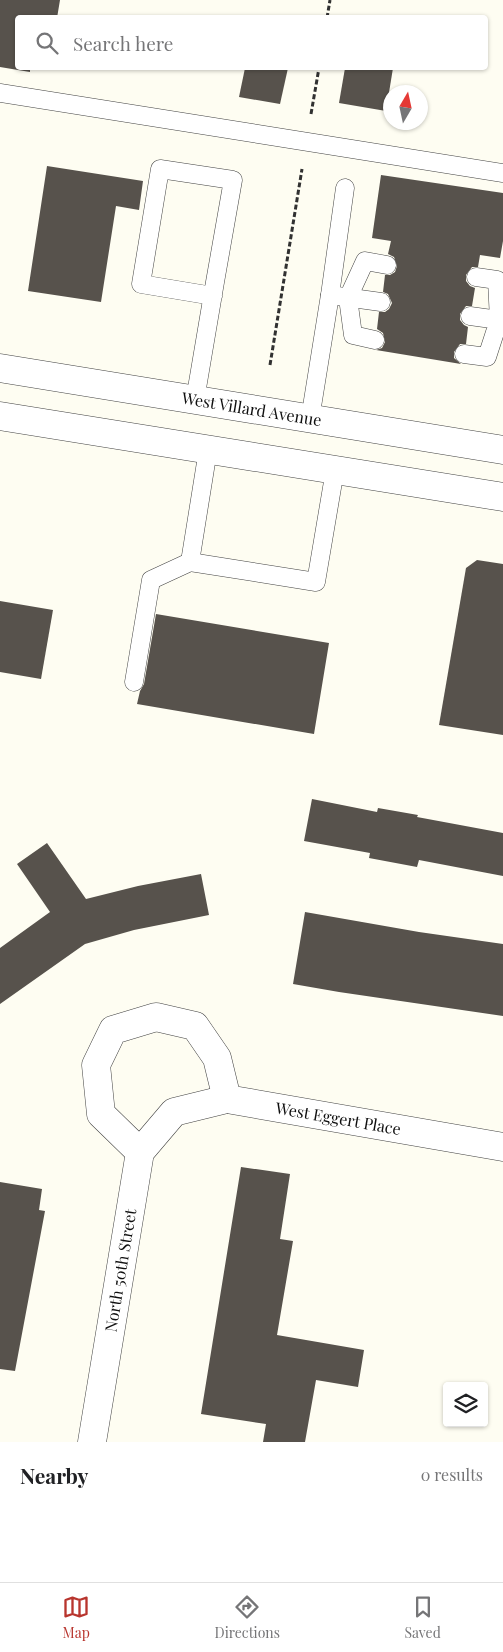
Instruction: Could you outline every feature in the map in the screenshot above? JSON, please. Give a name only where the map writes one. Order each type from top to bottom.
[{"type":"street","name":"West Villard Avenue","points":[[0,368],[503,450]]},
{"type":"street","points":[[0,416],[503,498]]},
{"type":"street","points":[[140,1152],[101,1114],[96,1065],[113,1030],[156,1016],[195,1026],[217,1058],[227,1099]]},
{"type":"street","name":"West Eggert Place","points":[[140,1152],[174,1112],[227,1099],[503,1147]]},
{"type":"street","name":"North 50th Street","points":[[92,1442],[140,1152]]},
{"type":"lane","points":[[0,93],[503,173]]},
{"type":"lane","points":[[195,400],[213,296],[233,180],[160,169],[141,284],[213,296]]},
{"type":"lane","points":[[310,419],[345,188]]},
{"type":"lane","points":[[375,340],[353,335],[348,298],[365,261],[387,265]]},
{"type":"lane","points":[[464,354],[487,357],[501,321],[497,280],[476,277]]},
{"type":"lane","points":[[330,295],[381,302]]},
{"type":"lane","points":[[470,316],[501,321]]},
{"type":"lane","points":[[190,562],[208,450]]},
{"type":"lane","points":[[134,682],[151,580],[190,562],[316,582],[335,470]]},
{"type":"path","points":[[328,15],[330,0]]},
{"type":"path","points":[[270,365],[319,70]]},
{"type":"building","points":[[0,0],[60,0],[58,15],[15,15],[15,70],[0,67]]},
{"type":"building","points":[[245,70],[288,70],[280,104],[239,97]]},
{"type":"building","points":[[345,70],[393,70],[390,85],[383,85],[383,110],[339,103]]},
{"type":"building","points":[[47,166],[143,181],[139,210],[116,206],[101,302],[28,291]]},
{"type":"building","points":[[381,175],[503,193],[503,241],[500,258],[480,255],[478,267],[472,267],[466,275],[466,281],[475,288],[472,306],[466,306],[460,314],[460,320],[468,327],[466,344],[460,344],[454,352],[454,358],[461,364],[376,350],[382,348],[385,342],[383,333],[377,329],[379,312],[385,312],[392,303],[388,294],[383,292],[385,275],[395,272],[397,266],[394,257],[388,254],[391,241],[372,238]]},
{"type":"building","points":[[477,560],[503,564],[503,735],[439,725],[466,568]]},
{"type":"building","points":[[0,601],[53,610],[41,679],[0,672]]},
{"type":"building","points":[[156,614],[329,643],[314,734],[137,704],[144,684]]},
{"type":"building","points":[[312,799],[377,812],[378,808],[418,815],[417,817],[503,833],[503,876],[419,860],[417,867],[369,858],[370,853],[304,841]]},
{"type":"building","points":[[47,843],[86,899],[138,886],[201,874],[209,915],[134,930],[85,944],[0,1004],[0,948],[50,912],[17,864]]},
{"type":"building","points":[[305,912],[419,932],[503,944],[503,1016],[293,984]]},
{"type":"building","points":[[241,1167],[290,1174],[280,1239],[293,1241],[277,1335],[364,1350],[358,1387],[316,1380],[305,1442],[263,1442],[266,1424],[201,1414]]},
{"type":"building","points":[[0,1182],[42,1189],[39,1210],[45,1211],[15,1371],[0,1369]]}]
